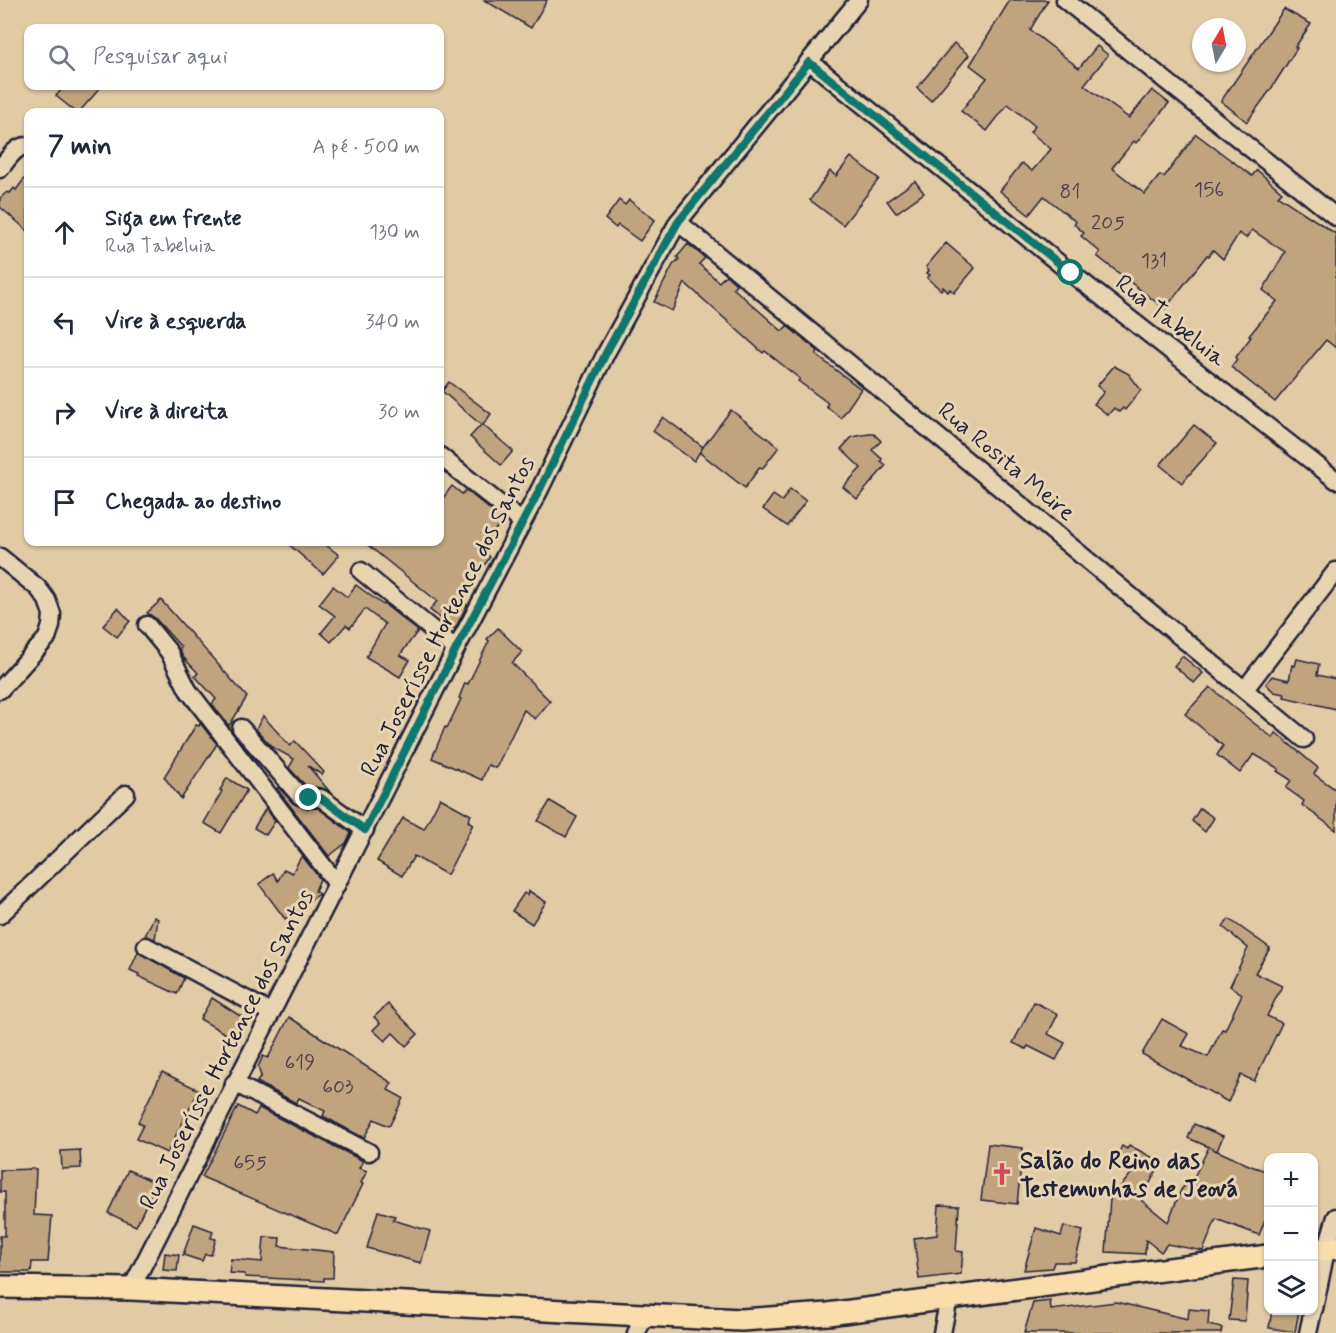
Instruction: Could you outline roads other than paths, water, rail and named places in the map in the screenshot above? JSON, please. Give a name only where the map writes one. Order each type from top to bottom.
[{"type":"main road","points":[[0,1287],[131,1289],[641,1324],[828,1314],[1264,1257]]},
{"type":"street","name":"Rua Joserísse Hortence dos Santos","points":[[131,1289],[270,1012],[540,489],[606,353],[678,222],[859,0]]},
{"type":"street","points":[[1065,0],[1336,217]]},
{"type":"street","name":"Rua Tabeluia","points":[[809,62],[1062,266],[1336,480]]},
{"type":"street","points":[[0,169],[19,148],[24,147]]},
{"type":"street","name":"Rua Rosita Meire","points":[[678,222],[1304,739]]},
{"type":"street","points":[[444,459],[522,522]]},
{"type":"street","points":[[0,556],[38,588],[47,600],[52,614],[47,638],[0,690]]},
{"type":"street","points":[[361,571],[456,649]]},
{"type":"street","points":[[1245,689],[1336,572]]},
{"type":"street","points":[[147,625],[170,652],[188,690],[337,884]]},
{"type":"street","points":[[241,728],[300,796],[321,798],[365,830]]},
{"type":"street","points":[[0,915],[126,794]]},
{"type":"street","points":[[146,945],[270,1012]]},
{"type":"street","points":[[234,1083],[369,1152]]},
{"type":"street","points":[[1318,1285],[1325,1250],[1336,1217]]},
{"type":"street","points":[[942,1333],[949,1298]]},
{"type":"street","points":[[1308,1333],[1312,1315]]},
{"type":"place","name":"Salão do Reino das Testemunhas de Jeová","points":[[1002,1174]]}]
